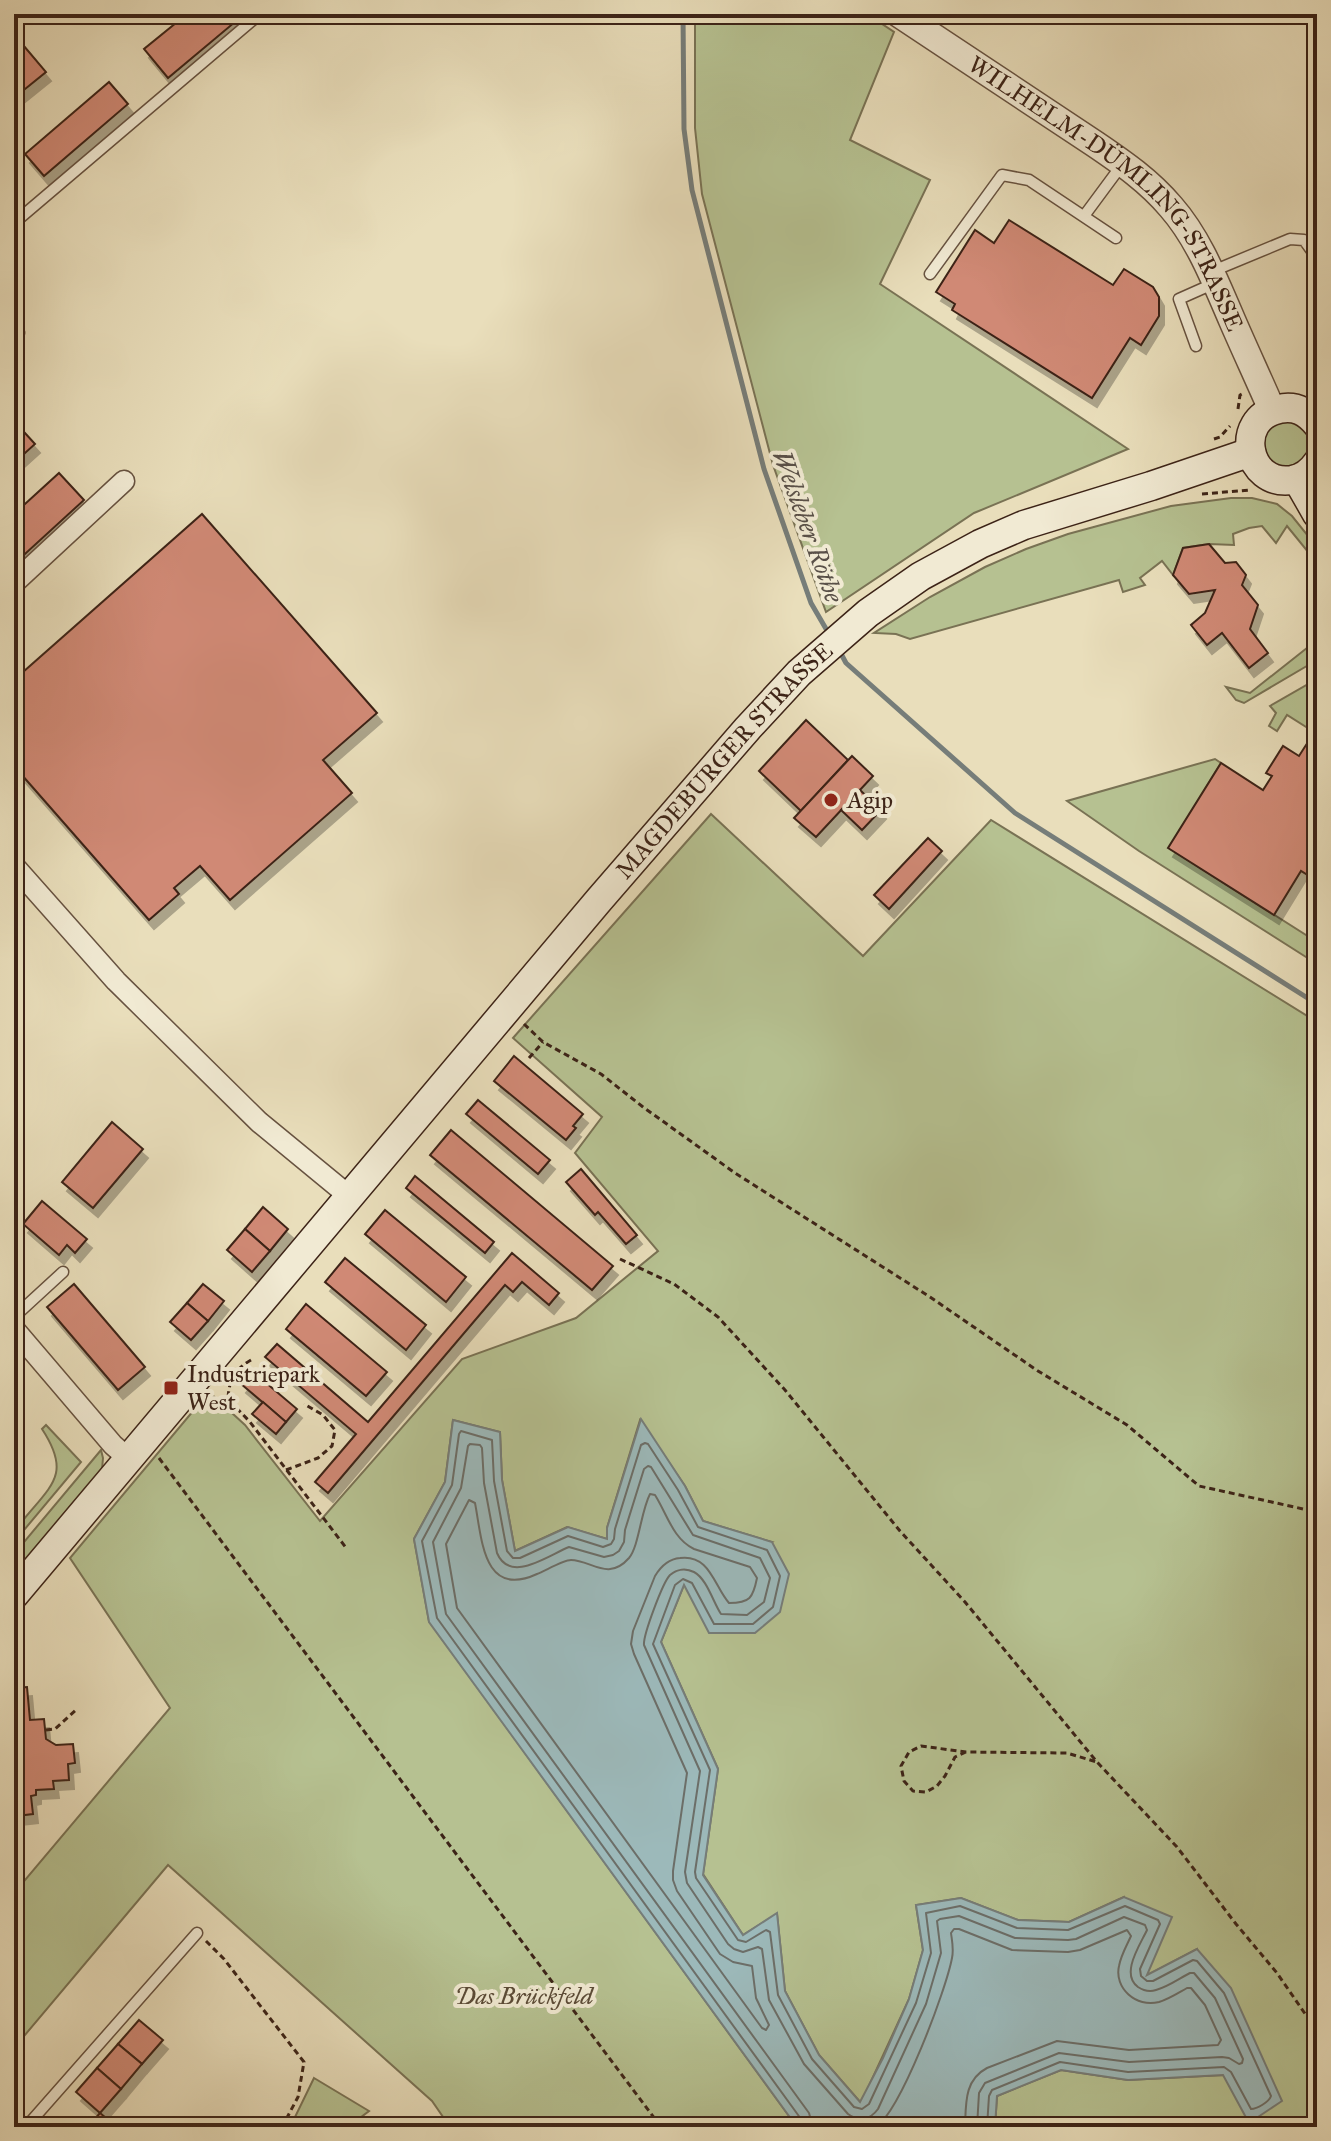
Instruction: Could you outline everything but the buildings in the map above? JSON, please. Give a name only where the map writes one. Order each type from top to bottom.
[{"type":"main road","points":[[1317,424],[1299,409],[1286,407],[1272,410],[1257,421],[1250,441],[1254,461],[1268,475],[1287,480],[1307,471],[1317,514]]},
{"type":"main road","name":"MAGDEBURGER STRASSE","points":[[14,1595],[507,1009],[748,728],[799,673],[840,636],[921,576],[980,544],[1024,525],[1251,452]]},
{"type":"street","name":"WILHELM-DÜMLING-STRASSE","points":[[899,14],[1124,163],[1173,208],[1214,277],[1272,410]]},
{"type":"street","points":[[14,583],[124,481]]},
{"type":"street","points":[[14,866],[116,981],[259,1122],[349,1196]]},
{"type":"street","points":[[14,1329],[113,1445],[136,1450]]},
{"type":"lane","points":[[14,223],[255,16]]},
{"type":"lane","points":[[1084,216],[1124,163]]},
{"type":"lane","points":[[930,274],[1002,175],[1029,180],[1116,238]]},
{"type":"lane","points":[[1196,346],[1179,299],[1214,277],[1290,239],[1304,240],[1317,258]]},
{"type":"lane","points":[[14,1317],[63,1272]]},
{"type":"lane","points":[[26,2127],[197,1933]]},
{"type":"path","points":[[1197,495],[1251,490]]},
{"type":"path","points":[[507,1009],[543,1042],[601,1074],[735,1173],[930,1297],[1038,1371],[1127,1425],[1199,1486],[1317,1512]]},
{"type":"path","points":[[529,1058],[543,1042]]},
{"type":"path","points":[[620,1259],[674,1284],[718,1317],[785,1390],[869,1495],[965,1602],[1097,1762],[1177,1847],[1277,1973],[1308,2018],[1317,2037]]},
{"type":"path","points":[[251,1360],[229,1381],[228,1399],[250,1422],[347,1549]]},
{"type":"path","points":[[286,1470],[318,1458],[332,1446],[335,1430],[323,1415],[304,1404]]},
{"type":"path","points":[[136,1450],[153,1449],[661,2127]]},
{"type":"path","points":[[46,1730],[55,1729],[77,1709]]},
{"type":"path","points":[[966,1752],[955,1757],[937,1786],[926,1792],[913,1791],[904,1781],[901,1766],[909,1752],[921,1746],[966,1752],[1067,1753],[1097,1762]]},
{"type":"path","points":[[197,1933],[224,1959],[304,2062],[298,2097],[282,2127]]},
{"type":"green space","points":[[695,14],[867,14],[894,32],[850,140],[930,180],[880,284],[1128,449],[974,513],[826,612],[773,465],[702,194],[695,128]]},
{"type":"green space","points":[[1286,421],[1302,428],[1309,444],[1302,460],[1286,467],[1270,460],[1263,444],[1270,428]]},
{"type":"green space","points":[[1252,498],[1277,504],[1292,516],[1317,547],[1317,563],[1287,526],[1276,543],[1262,526],[1249,528],[1233,534],[1234,545],[1209,544],[1183,548],[1173,575],[1162,561],[1140,578],[1145,585],[1123,592],[1119,580],[910,639],[896,634],[874,633],[930,597],[1026,549],[1068,534],[1171,506]]},
{"type":"green space","points":[[1317,640],[1317,660],[1244,703],[1236,700],[1226,687],[1250,693]]},
{"type":"green space","points":[[1317,679],[1317,728],[1314,732],[1287,715],[1277,731],[1269,726],[1276,713],[1270,706]]},
{"type":"green space","points":[[1215,759],[1221,763],[1169,848],[1317,942],[1317,964],[1139,851],[1067,801]]},
{"type":"green space","name":"Das Brückfeld","points":[[711,814],[863,956],[991,820],[1317,1022],[1317,2127],[995,2127],[997,2096],[1061,2070],[1128,2080],[1223,2075],[1197,1949],[1146,1976],[1124,1897],[1069,1922],[1018,1920],[961,1898],[916,1905],[923,1950],[909,1999],[861,2103],[819,2055],[785,1991],[777,1914],[743,1935],[703,1874],[718,1769],[661,1642],[684,1585],[772,1542],[703,1521],[685,1486],[640,1420],[607,1528],[607,1539],[567,1527],[515,1551],[502,1480],[500,1432],[453,1420],[445,1482],[414,1539],[429,1621],[797,2127],[450,2127],[432,2101],[168,1865],[14,2048],[14,1893],[170,1708],[70,1558],[209,1392],[245,1425],[320,1521],[462,1359],[576,1318],[658,1251],[575,1153],[602,1117],[513,1038]]},
{"type":"green space","points":[[46,1425],[81,1462],[14,1542],[18,1527],[55,1477],[56,1457],[42,1429]]},
{"type":"green space","points":[[101,1450],[102,1469],[14,1581],[14,1554]]},
{"type":"green space","points":[[314,2078],[369,2111],[348,2127],[304,2122],[295,2117]]},
{"type":"water","points":[[641,1419],[685,1486],[703,1521],[772,1542],[789,1574],[780,1612],[755,1633],[709,1633],[684,1585],[661,1642],[718,1769],[703,1875],[743,1935],[777,1913],[785,1991],[819,2055],[860,2102],[909,1999],[923,1950],[916,1905],[961,1898],[1018,1920],[1069,1922],[1124,1897],[1172,1917],[1147,1975],[1197,1949],[1231,1988],[1282,2101],[1249,2123],[1223,2075],[1128,2080],[1061,2070],[997,2096],[995,2127],[797,2127],[429,1622],[414,1539],[445,1482],[453,1420],[500,1432],[502,1480],[515,1551],[568,1527],[607,1539],[607,1528]]},
{"type":"waterway","name":"Welsleber Röthe","points":[[683,14],[684,129],[692,190],[764,469],[811,603],[829,634]]},
{"type":"waterway","name":"Welsleber Röthe","points":[[839,650],[846,663],[1015,813],[1317,1004]]},
{"type":"place","name":"Agip","points":[[831,800]]},
{"type":"place","name":"Industriepark West","points":[[171,1388]]}]
